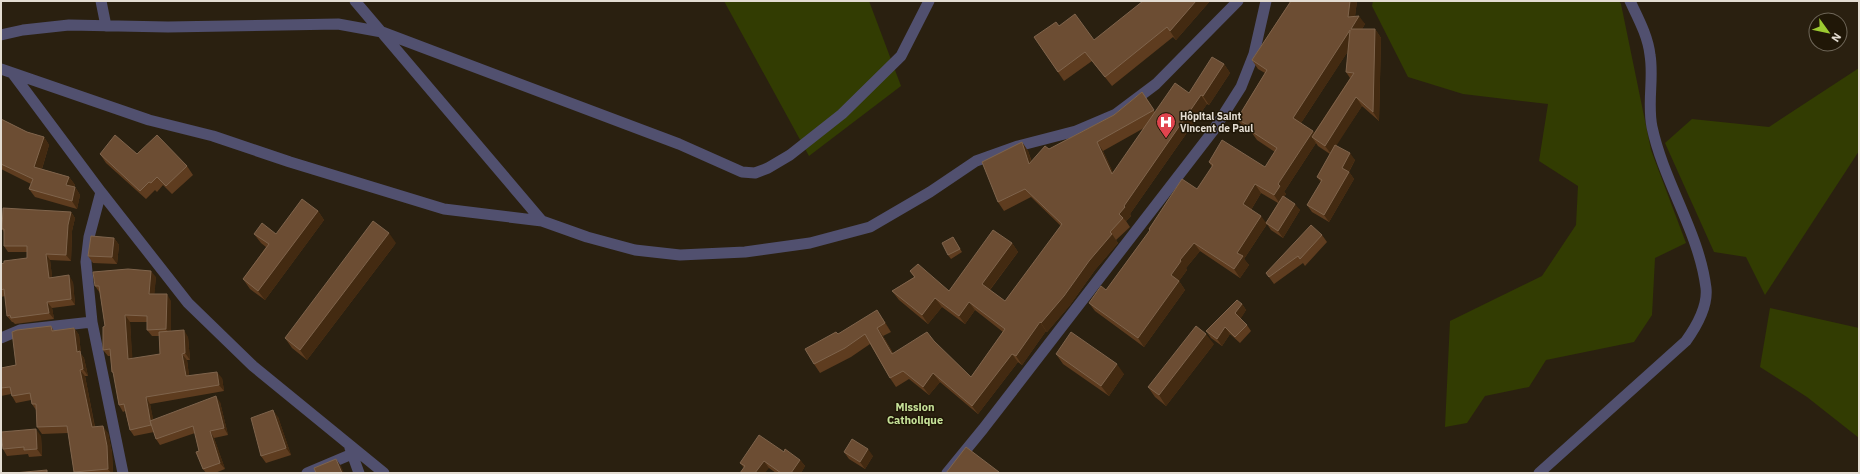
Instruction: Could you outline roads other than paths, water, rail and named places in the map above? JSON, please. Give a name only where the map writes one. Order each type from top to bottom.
[{"type":"street","points":[[101,1],[106,26]]},
{"type":"street","points":[[355,1],[542,221]]},
{"type":"street","points":[[1,35],[23,30],[69,25],[168,27],[338,24],[382,32],[679,144],[742,172],[755,173],[768,168],[790,155],[842,114],[901,56],[929,1]]},
{"type":"street","points":[[1,69],[149,120],[213,136],[290,162],[444,209],[542,221],[587,237],[635,250],[680,255],[745,252],[810,243],[870,228],[930,192],[976,161],[1018,146],[1076,131],[1116,114],[1156,84],[1238,1]]},
{"type":"street","points":[[947,473],[983,429],[1213,131],[1241,87],[1254,54],[1266,1]]},
{"type":"street","points":[[1539,473],[1686,341],[1700,320],[1706,290],[1698,252],[1666,172],[1652,127],[1649,97],[1650,55],[1642,28],[1630,1]]},
{"type":"street","points":[[13,74],[169,281],[209,325],[253,366],[351,450],[384,473]]},
{"type":"street","points":[[101,192],[88,237],[86,262],[92,322],[123,473]]},
{"type":"street","points":[[1,338],[20,330],[92,322]]},
{"type":"street","points":[[307,473],[351,450]]},
{"type":"street","points":[[351,450],[359,473]]},
{"type":"place","name":"Hôpital Saint Vincent de Paul","points":[[1166,139]]},
{"type":"district","name":"Mission Catholique","points":[[915,413]]}]
